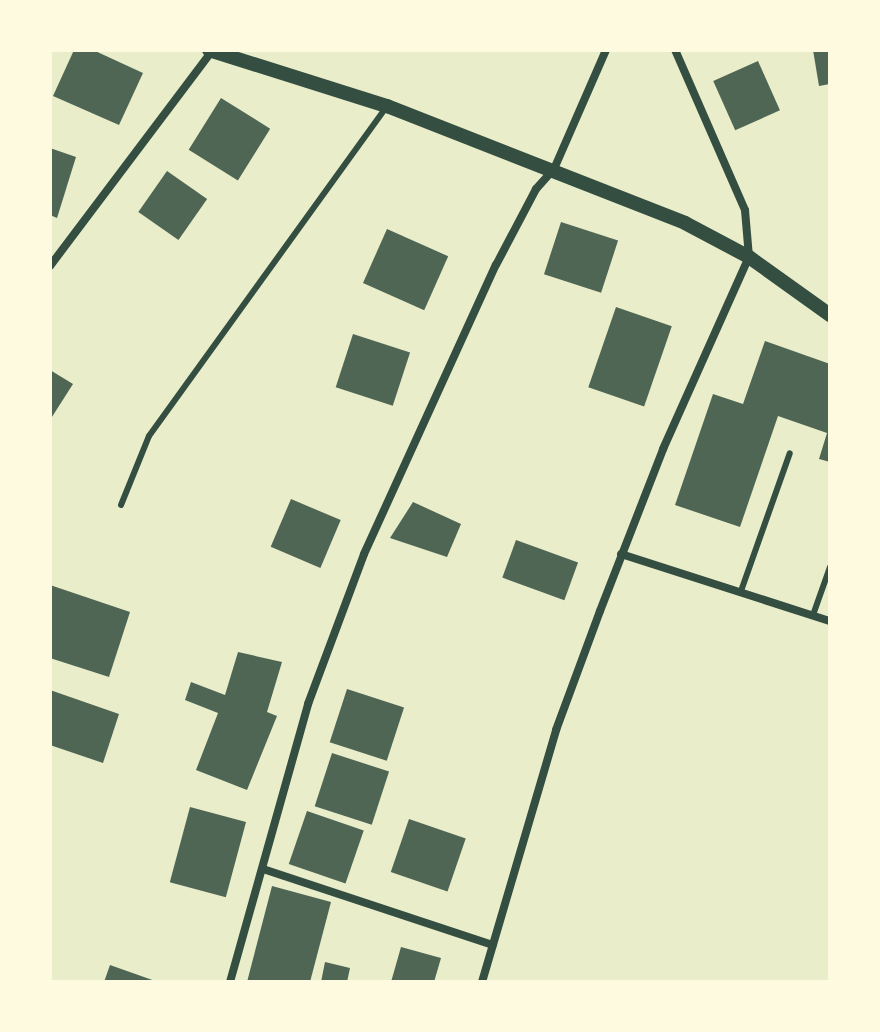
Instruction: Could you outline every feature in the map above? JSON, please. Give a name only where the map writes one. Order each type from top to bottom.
[{"type":"street","points":[[50,266],[211,50],[387,106],[685,223],[749,257],[830,315]]},
{"type":"street","points":[[230,982],[308,704],[364,554],[496,265],[536,189],[554,169],[606,50]]},
{"type":"street","points":[[482,982],[556,730],[621,554],[749,257],[745,210],[675,50]]},
{"type":"street","points":[[50,248],[61,251]]},
{"type":"street","points":[[621,554],[830,621]]},
{"type":"street","points":[[263,869],[493,945]]},
{"type":"lane","points":[[121,505],[149,436],[387,106]]},
{"type":"lane","points":[[741,591],[790,453]]},
{"type":"lane","points":[[813,615],[830,567]]},
{"type":"building","points":[[74,50],[93,50],[143,73],[119,125],[53,96]]},
{"type":"building","points":[[813,50],[830,50],[830,84],[819,86]]},
{"type":"building","points":[[758,61],[780,110],[735,130],[713,81]]},
{"type":"building","points":[[221,98],[270,129],[238,180],[189,150]]},
{"type":"building","points":[[50,148],[76,157],[57,218],[50,215]]},
{"type":"building","points":[[167,171],[207,199],[178,240],[138,212]]},
{"type":"building","points":[[561,222],[618,241],[601,293],[544,274]]},
{"type":"building","points":[[387,229],[448,256],[424,310],[363,283]]},
{"type":"building","points":[[616,307],[672,326],[644,407],[588,387]]},
{"type":"building","points":[[353,334],[410,353],[393,406],[336,387]]},
{"type":"building","points":[[765,341],[830,364],[830,462],[819,459],[827,433],[778,416],[740,527],[675,505],[713,394],[743,404]]},
{"type":"building","points":[[50,370],[73,384],[50,420]]},
{"type":"building","points":[[291,499],[341,520],[320,568],[271,547]]},
{"type":"building","points":[[413,502],[461,524],[447,557],[390,538]]},
{"type":"building","points":[[516,540],[578,563],[564,600],[502,578]]},
{"type":"building","points":[[50,585],[130,612],[109,677],[50,658]]},
{"type":"building","points":[[238,652],[282,662],[267,712],[277,716],[247,790],[196,770],[218,713],[185,700],[191,682],[225,695]]},
{"type":"building","points":[[347,689],[404,708],[387,761],[330,742]]},
{"type":"building","points":[[50,690],[119,714],[103,763],[50,745]]},
{"type":"building","points":[[332,753],[389,772],[372,825],[315,806]]},
{"type":"building","points":[[190,807],[246,822],[226,897],[170,882]]},
{"type":"building","points":[[307,811],[364,831],[345,883],[289,864]]},
{"type":"building","points":[[409,819],[466,839],[447,891],[391,872]]},
{"type":"building","points":[[272,886],[331,902],[310,982],[247,982]]},
{"type":"building","points":[[401,947],[441,958],[434,982],[391,982]]},
{"type":"building","points":[[325,962],[350,968],[347,982],[321,982]]},
{"type":"building","points":[[110,965],[158,982],[104,982]]}]
